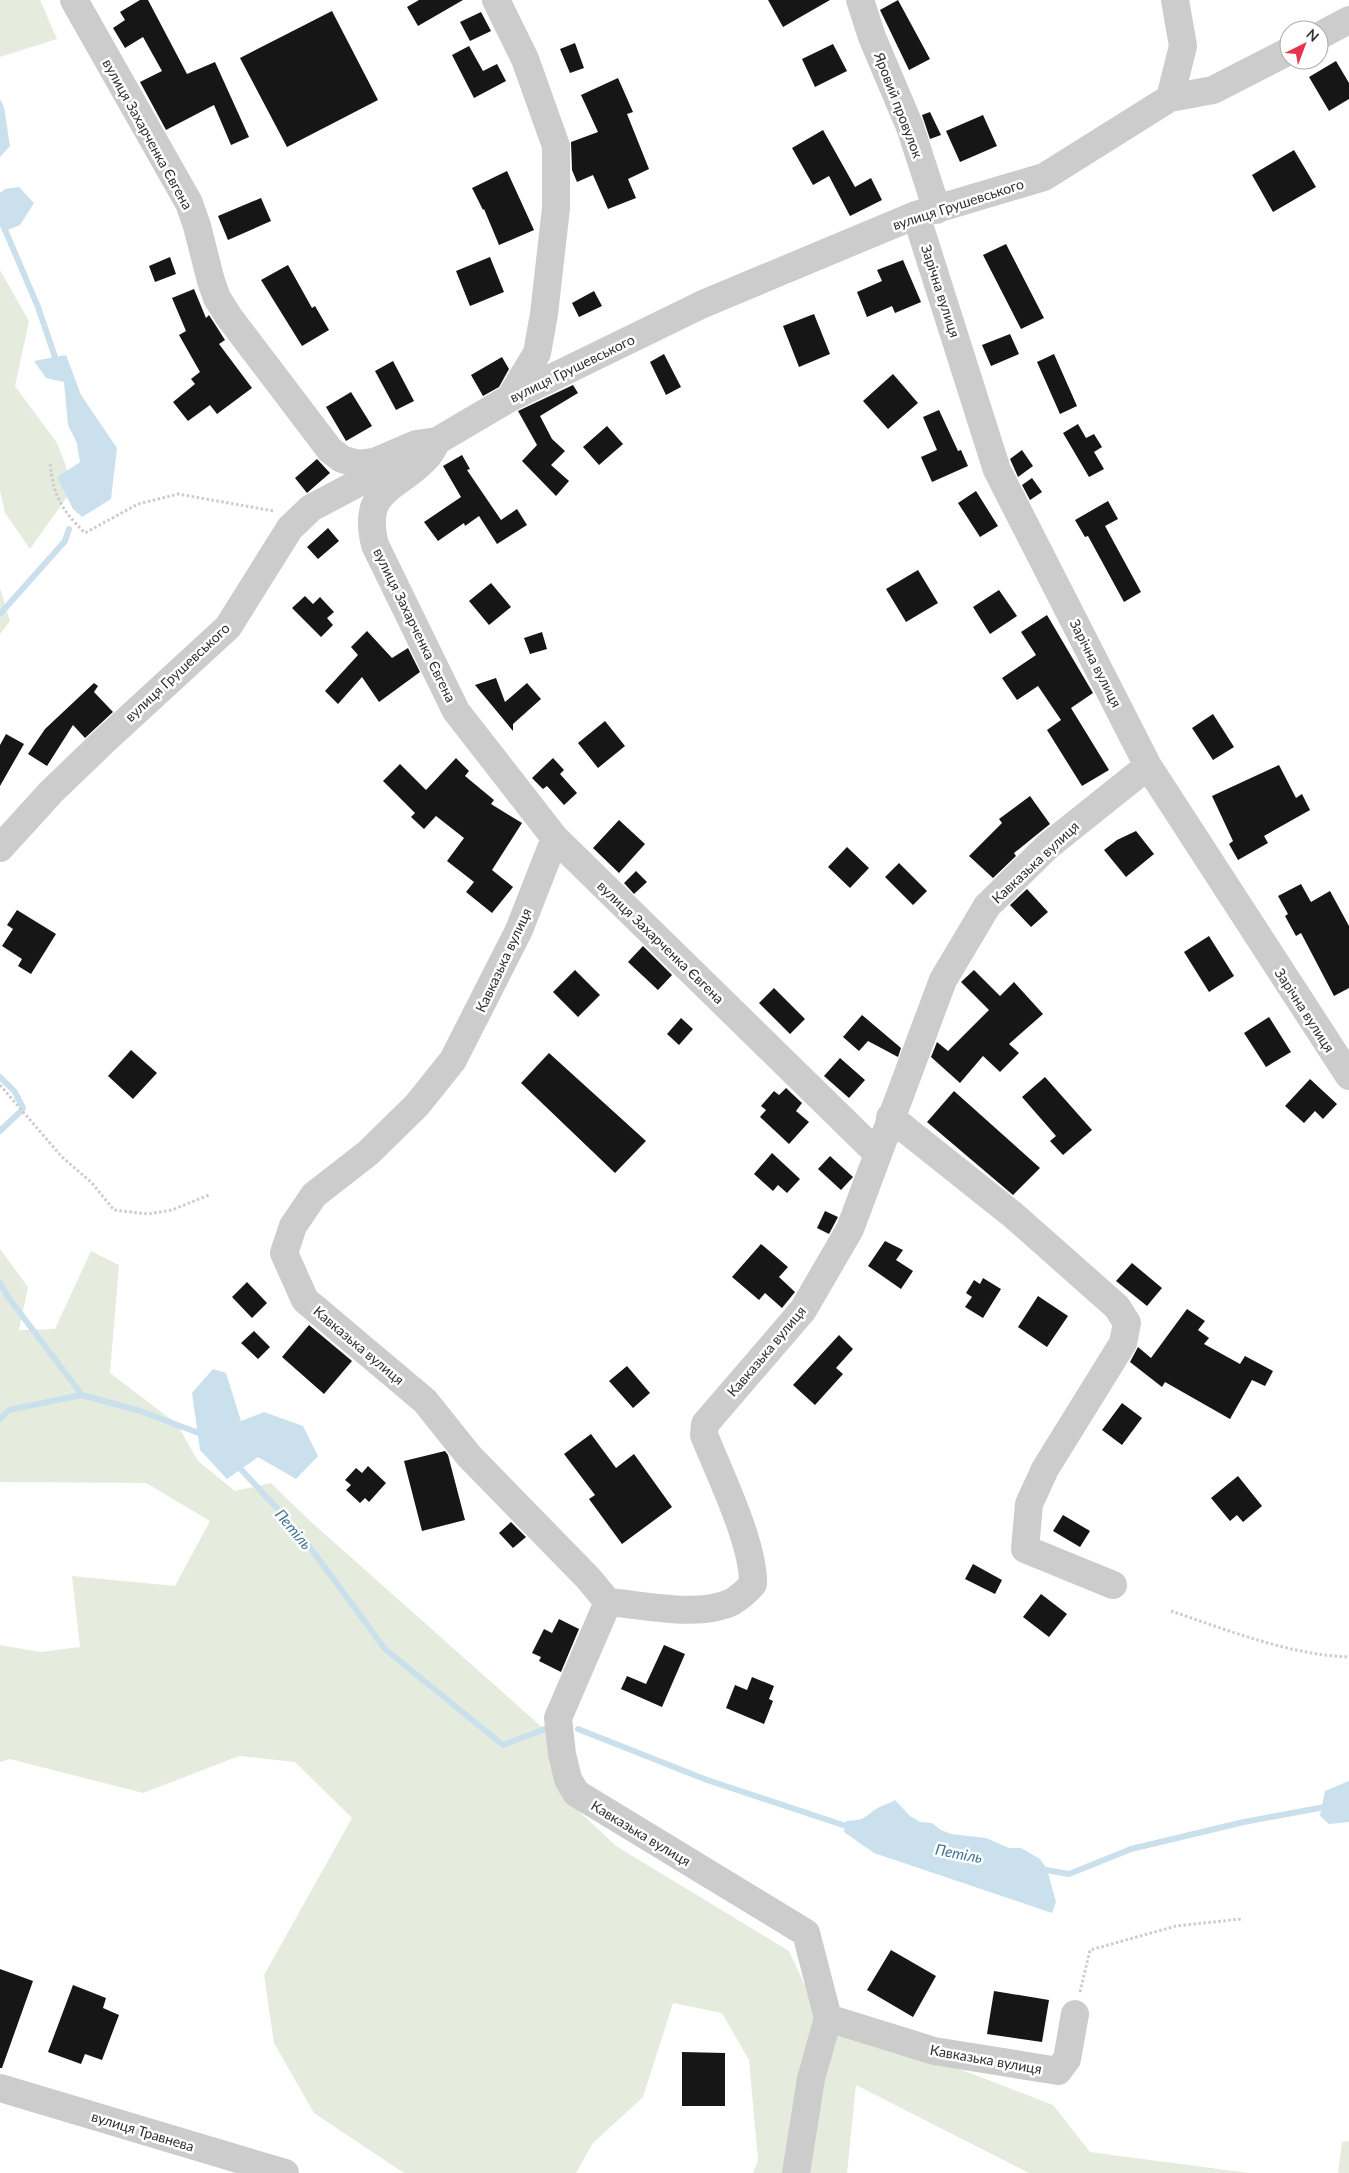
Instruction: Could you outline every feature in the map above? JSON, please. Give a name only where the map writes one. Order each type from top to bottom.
[{"type":"street","name":"вулиця Захарченка Євгена","points":[[74,0],[189,203],[217,298],[229,317],[330,450],[342,459],[358,464],[374,462],[416,444],[437,441]]},
{"type":"street","points":[[496,0],[525,59],[556,146],[556,208],[537,352],[510,398]]},
{"type":"street","name":"Яровий провулок","points":[[860,0],[872,37],[910,127],[927,212]]},
{"type":"street","points":[[1175,0],[1183,46],[1170,98],[1213,90],[1279,56]]},
{"type":"street","points":[[1329,31],[1349,20]]},
{"type":"street","name":"вулиця Грушевського","points":[[0,848],[51,792],[228,627],[290,528],[310,508],[437,441],[510,398],[702,304],[927,212],[1044,177],[1170,98]]},
{"type":"street","name":"Зарічна вулиця","points":[[927,212],[997,470],[1148,766],[1349,1076]]},
{"type":"street","name":"вулиця Захарченка Євгена","points":[[437,441],[427,457],[378,496],[372,512],[372,531],[375,545],[456,711],[555,838],[878,1154]]},
{"type":"street","name":"Кавказька вулиця","points":[[555,838],[520,930],[453,1060],[417,1105],[368,1153],[314,1195],[293,1226],[284,1253],[305,1300],[425,1401],[469,1456],[588,1578],[608,1602],[692,1610],[713,1608],[731,1602],[753,1584],[754,1569],[741,1529],[704,1435],[705,1424],[803,1310],[850,1229],[890,1117],[943,980],[987,906],[1048,846],[1148,766]]},
{"type":"street","points":[[890,1117],[1013,1215],[1117,1307],[1127,1323],[1123,1343],[1044,1469],[1029,1504],[1025,1549],[1113,1585]]},
{"type":"street","name":"Кавказька вулиця","points":[[608,1602],[558,1718],[562,1754],[568,1779],[576,1793],[806,1933],[828,2018],[934,2051],[1058,2071],[1067,2059],[1075,2014]]},
{"type":"street","points":[[796,2173],[811,2079],[828,2018]]},
{"type":"street","name":"вулиця Травнева","points":[[0,2088],[285,2173]]},
{"type":"path","points":[[50,464],[53,489],[67,514],[85,532],[138,504],[178,494],[302,516]]},
{"type":"path","points":[[0,1085],[62,1157],[91,1182],[114,1210],[148,1214],[172,1210],[209,1195]]},
{"type":"path","points":[[1171,1611],[1232,1632],[1324,1656],[1349,1656]]},
{"type":"path","points":[[1075,2014],[1090,1950],[1176,1926],[1241,1919]]},
{"type":"green space","points":[[0,0],[40,0],[57,39],[0,57]]},
{"type":"green space","points":[[0,270],[29,321],[15,386],[57,443],[74,487],[30,549],[5,513],[0,491]]},
{"type":"green space","points":[[0,588],[10,621],[0,634]]},
{"type":"green space","points":[[0,1249],[28,1287],[19,1330],[55,1329],[91,1251],[119,1265],[110,1373],[177,1424],[198,1461],[235,1491],[271,1483],[309,1520],[552,1736],[564,1797],[616,1846],[789,1951],[822,2022],[973,2074],[1053,2105],[1090,2152],[1249,2173],[1029,2173],[856,2085],[847,2173],[753,2173],[758,2160],[749,2060],[722,2013],[673,2003],[643,2097],[593,2143],[576,2173],[404,2173],[314,2113],[274,2043],[264,1975],[352,1818],[295,1762],[239,1756],[143,1793],[10,1759],[0,1762],[0,1645],[40,1652],[80,1647],[72,1576],[175,1586],[210,1521],[146,1483],[0,1482]]},
{"type":"green space","points":[[1349,2141],[1349,2173],[1338,2173],[1342,2142]]},
{"type":"water","points":[[0,99],[4,107],[10,146],[0,157]]},
{"type":"water","points":[[19,187],[34,203],[20,225],[3,232],[0,226],[0,193],[5,189]]},
{"type":"water","points":[[66,355],[81,395],[117,448],[111,499],[82,517],[73,509],[57,477],[85,459],[68,425],[64,382],[46,378],[34,361]]},
{"type":"water","points":[[213,1369],[226,1373],[241,1421],[264,1412],[303,1426],[318,1456],[296,1479],[258,1457],[227,1479],[200,1450],[192,1393]]},
{"type":"water","points":[[1349,1781],[1349,1822],[1329,1824],[1320,1816],[1325,1791]]},
{"type":"water","points":[[895,1800],[910,1816],[920,1822],[932,1823],[941,1830],[951,1834],[986,1838],[1009,1848],[1021,1848],[1040,1859],[1047,1869],[1056,1902],[1052,1913],[874,1853],[844,1832],[846,1821],[863,1818]]},
{"type":"building","points":[[140,0],[148,0],[187,74],[215,62],[249,137],[231,145],[214,105],[166,130],[140,82],[162,71],[143,37],[125,48],[113,28],[125,20],[120,12]]},
{"type":"building","points":[[419,0],[463,0],[418,26],[407,7]]},
{"type":"building","points":[[768,0],[830,0],[783,27]]},
{"type":"building","points":[[898,0],[930,59],[909,70],[880,10]]},
{"type":"building","points":[[332,11],[378,100],[287,147],[240,58]]},
{"type":"building","points":[[481,12],[491,31],[470,41],[460,22]]},
{"type":"building","points":[[575,43],[584,68],[570,73],[560,49]]},
{"type":"building","points":[[833,44],[847,71],[815,87],[802,59]]},
{"type":"building","points":[[469,46],[483,71],[497,64],[506,81],[474,98],[452,55]]},
{"type":"building","points":[[1336,61],[1349,83],[1349,99],[1329,111],[1309,77],[1321,70],[1329,70],[1329,65]]},
{"type":"building","points":[[618,78],[633,112],[627,114],[649,169],[628,179],[636,198],[608,209],[593,175],[577,182],[572,170],[571,142],[598,132],[581,95]]},
{"type":"building","points":[[930,112],[941,135],[930,139],[922,115]]},
{"type":"building","points":[[983,115],[997,146],[960,162],[946,131]]},
{"type":"building","points":[[823,130],[855,187],[871,178],[882,200],[850,216],[829,176],[813,185],[792,148]]},
{"type":"building","points":[[1294,150],[1316,187],[1273,212],[1252,175]]},
{"type":"building","points":[[507,171],[534,230],[499,245],[484,209],[472,188]]},
{"type":"building","points":[[261,198],[271,221],[228,240],[218,216]]},
{"type":"building","points":[[1006,244],[1044,318],[1021,329],[983,255]]},
{"type":"building","points":[[170,257],[176,274],[155,282],[149,266]]},
{"type":"building","points":[[490,257],[504,292],[470,306],[456,271]]},
{"type":"building","points":[[903,260],[921,302],[895,313],[892,306],[867,317],[857,292],[882,281],[877,270]]},
{"type":"building","points":[[288,265],[312,308],[315,306],[329,330],[302,346],[261,280]]},
{"type":"building","points":[[194,289],[206,318],[209,315],[225,340],[219,344],[252,388],[217,414],[210,405],[188,421],[173,402],[195,384],[191,379],[200,372],[179,335],[186,331],[172,298]]},
{"type":"building","points":[[594,291],[602,306],[579,317],[572,303]]},
{"type":"building","points":[[814,314],[830,354],[799,367],[783,326]]},
{"type":"building","points":[[1010,334],[1019,354],[991,366],[982,345]]},
{"type":"building","points":[[664,354],[681,387],[666,395],[650,362]]},
{"type":"building","points":[[1054,354],[1077,406],[1060,414],[1037,362]]},
{"type":"building","points":[[502,357],[509,369],[499,387],[483,396],[471,375]]},
{"type":"building","points":[[393,361],[414,401],[396,410],[375,371]]},
{"type":"building","points":[[893,374],[918,403],[888,429],[863,401]]},
{"type":"building","points":[[573,385],[578,393],[540,416],[552,439],[565,451],[551,465],[569,481],[556,496],[522,461],[537,445],[518,411]]},
{"type":"building","points":[[351,392],[372,426],[346,441],[326,407]]},
{"type":"building","points":[[939,410],[958,451],[961,450],[968,466],[932,482],[921,457],[937,450],[923,417]]},
{"type":"building","points":[[1078,424],[1086,438],[1094,434],[1102,447],[1094,452],[1104,469],[1089,477],[1063,433]]},
{"type":"building","points":[[607,426],[623,444],[599,465],[583,447]]},
{"type":"building","points":[[1022,450],[1033,466],[1018,477],[1010,459]]},
{"type":"building","points":[[462,455],[470,469],[467,470],[501,520],[517,509],[527,525],[497,544],[479,516],[465,526],[464,523],[438,541],[424,522],[461,497],[443,466]]},
{"type":"building","points":[[317,459],[330,473],[307,493],[295,478]]},
{"type":"building","points":[[1032,478],[1042,492],[1030,500],[1022,485]]},
{"type":"building","points":[[976,491],[998,526],[980,537],[958,503]]},
{"type":"building","points":[[1108,501],[1118,519],[1105,526],[1141,592],[1124,602],[1088,536],[1085,537],[1075,520]]},
{"type":"building","points":[[328,528],[339,541],[318,559],[307,547]]},
{"type":"building","points":[[918,570],[938,603],[906,622],[886,589]]},
{"type":"building","points":[[491,583],[511,607],[489,625],[469,601]]},
{"type":"building","points":[[999,590],[1017,616],[990,634],[973,607]]},
{"type":"building","points":[[305,596],[313,604],[320,597],[334,612],[327,618],[333,625],[321,637],[292,608]]},
{"type":"building","points":[[1047,615],[1093,693],[1071,708],[1109,770],[1082,786],[1047,730],[1061,720],[1038,686],[1017,700],[1002,678],[1036,655],[1021,632]]},
{"type":"building","points":[[367,631],[392,658],[408,648],[420,672],[379,702],[362,677],[338,704],[325,691],[358,655],[351,647]]},
{"type":"building","points":[[542,632],[547,649],[530,654],[524,638]]},
{"type":"building","points":[[496,678],[505,702],[527,683],[541,699],[513,724],[513,731],[475,685]]},
{"type":"building","points":[[94,683],[98,686],[94,692],[113,712],[85,738],[73,725],[47,766],[28,754],[45,729]]},
{"type":"building","points":[[1213,714],[1234,747],[1213,760],[1192,728]]},
{"type":"building","points":[[605,721],[625,746],[598,768],[578,743]]},
{"type":"building","points":[[6,734],[24,744],[0,786],[0,745]]},
{"type":"building","points":[[456,758],[469,771],[465,776],[494,800],[491,804],[522,823],[492,870],[513,887],[492,913],[466,892],[474,882],[447,861],[464,838],[436,816],[424,829],[411,817],[415,813],[383,781],[400,764],[426,790]]},
{"type":"building","points":[[553,758],[564,770],[560,774],[577,793],[564,805],[547,786],[543,789],[532,778]]},
{"type":"building","points":[[1279,765],[1296,798],[1302,794],[1310,810],[1264,836],[1268,843],[1238,860],[1229,844],[1233,841],[1212,796]]},
{"type":"building","points":[[1030,796],[1050,824],[1014,853],[1016,856],[993,878],[969,856],[1002,823],[999,819]]},
{"type":"building","points":[[619,820],[645,844],[619,873],[593,848]]},
{"type":"building","points":[[1136,831],[1154,854],[1126,877],[1104,850],[1117,840]]},
{"type":"building","points":[[847,847],[869,868],[850,888],[828,867]]},
{"type":"building","points":[[899,863],[927,891],[913,905],[885,877]]},
{"type":"building","points":[[636,871],[647,882],[634,894],[624,883]]},
{"type":"building","points":[[1301,884],[1311,902],[1330,891],[1349,926],[1349,988],[1334,996],[1301,933],[1296,936],[1285,916],[1288,914],[1278,896]]},
{"type":"building","points":[[1027,889],[1048,912],[1031,927],[1010,905]]},
{"type":"building","points":[[17,910],[56,934],[31,974],[18,966],[22,959],[2,946],[13,929],[7,925]]},
{"type":"building","points":[[1209,936],[1234,976],[1209,992],[1184,952]]},
{"type":"building","points":[[643,946],[672,975],[658,990],[628,962]]},
{"type":"building","points":[[575,970],[600,995],[578,1017],[553,992]]},
{"type":"building","points":[[974,970],[1000,996],[1014,982],[1043,1014],[1009,1044],[1019,1053],[1000,1072],[983,1056],[960,1083],[931,1057],[937,1042],[948,1051],[989,1010],[961,982]]},
{"type":"building","points":[[774,988],[805,1019],[790,1034],[759,1003]]},
{"type":"building","points":[[862,1015],[901,1048],[898,1057],[868,1041],[859,1051],[843,1037]]},
{"type":"building","points":[[1269,1017],[1291,1052],[1266,1067],[1244,1033]]},
{"type":"building","points":[[681,1018],[693,1029],[679,1045],[667,1034]]},
{"type":"building","points":[[131,1050],[157,1073],[133,1099],[108,1076]]},
{"type":"building","points":[[549,1053],[646,1141],[615,1173],[521,1083]]},
{"type":"building","points":[[840,1058],[865,1080],[849,1098],[824,1076]]},
{"type":"building","points":[[1045,1077],[1092,1130],[1063,1155],[1050,1141],[1056,1136],[1022,1097]]},
{"type":"building","points":[[1310,1079],[1337,1104],[1323,1119],[1315,1111],[1304,1123],[1285,1106]]},
{"type":"building","points":[[786,1088],[802,1103],[796,1111],[809,1122],[789,1144],[760,1117],[766,1110],[761,1106],[774,1091],[779,1095]]},
{"type":"building","points":[[954,1091],[1040,1168],[1013,1195],[927,1122]]},
{"type":"building","points":[[772,1153],[800,1179],[787,1193],[778,1185],[773,1191],[754,1174]]},
{"type":"building","points":[[830,1156],[853,1177],[841,1190],[818,1169]]},
{"type":"building","points":[[825,1211],[838,1217],[829,1234],[817,1228]]},
{"type":"building","points":[[885,1241],[903,1250],[896,1260],[913,1271],[901,1289],[868,1266]]},
{"type":"building","points":[[761,1244],[788,1267],[779,1277],[795,1292],[782,1308],[765,1293],[759,1300],[732,1277]]},
{"type":"building","points":[[1132,1263],[1162,1288],[1147,1306],[1116,1281]]},
{"type":"building","points":[[983,1278],[1001,1289],[983,1318],[965,1307],[972,1297],[966,1293],[974,1280],[980,1284]]},
{"type":"building","points":[[247,1282],[267,1303],[252,1318],[232,1297]]},
{"type":"building","points":[[1038,1296],[1068,1316],[1047,1347],[1018,1327]]},
{"type":"building","points":[[1187,1309],[1205,1321],[1198,1330],[1209,1338],[1204,1344],[1240,1364],[1245,1356],[1273,1371],[1265,1386],[1252,1380],[1230,1419],[1165,1382],[1162,1387],[1130,1362],[1138,1347],[1151,1358]]},
{"type":"building","points":[[309,1325],[352,1361],[324,1394],[282,1357]]},
{"type":"building","points":[[254,1331],[270,1347],[258,1359],[241,1343]]},
{"type":"building","points":[[839,1335],[853,1349],[836,1368],[843,1374],[815,1405],[793,1385]]},
{"type":"building","points":[[627,1366],[650,1393],[633,1408],[609,1381]]},
{"type":"building","points":[[1122,1403],[1142,1418],[1122,1445],[1102,1430]]},
{"type":"building","points":[[591,1434],[616,1468],[634,1454],[672,1507],[622,1544],[589,1499],[595,1495],[564,1454]]},
{"type":"building","points":[[445,1451],[448,1455],[465,1520],[422,1531],[404,1461]]},
{"type":"building","points":[[368,1466],[386,1483],[369,1502],[365,1498],[360,1503],[346,1490],[351,1485],[345,1480],[356,1468],[362,1473]]},
{"type":"building","points":[[1238,1476],[1262,1506],[1243,1522],[1237,1515],[1230,1521],[1211,1498]]},
{"type":"building","points":[[1063,1515],[1090,1531],[1080,1547],[1053,1531]]},
{"type":"building","points":[[511,1522],[526,1537],[513,1548],[499,1533]]},
{"type":"building","points":[[973,1564],[1002,1580],[995,1594],[965,1579]]},
{"type":"building","points":[[1041,1594],[1067,1614],[1049,1637],[1023,1617]]},
{"type":"building","points":[[559,1619],[579,1629],[561,1672],[539,1661],[541,1657],[532,1653],[544,1629],[552,1633]]},
{"type":"building","points":[[664,1645],[685,1654],[662,1707],[621,1689],[627,1676],[646,1684]]},
{"type":"building","points":[[752,1677],[774,1686],[769,1699],[773,1701],[764,1724],[726,1708],[735,1685],[747,1690]]},
{"type":"building","points":[[891,1950],[936,1976],[913,2017],[867,1990]]},
{"type":"building","points":[[0,1969],[33,1981],[2,2068],[0,2068]]},
{"type":"building","points":[[73,1985],[106,1998],[103,2008],[119,2015],[102,2060],[85,2054],[81,2064],[48,2052]]},
{"type":"building","points":[[994,1991],[1049,2000],[1042,2042],[987,2034]]},
{"type":"building","points":[[682,2052],[725,2053],[725,2106],[682,2106]]},
{"type":"waterway","points":[[0,218],[38,307],[57,363]]},
{"type":"waterway","points":[[80,445],[84,467]]},
{"type":"waterway","points":[[0,614],[65,541],[69,529]]},
{"type":"waterway","points":[[0,1077],[15,1092],[23,1108]]},
{"type":"waterway","points":[[0,1131],[21,1111]]},
{"type":"waterway","points":[[0,1283],[8,1297],[82,1395]]},
{"type":"waterway","name":"Петіль","points":[[0,1419],[9,1410],[82,1395],[140,1411],[204,1435]]},
{"type":"waterway","name":"Петіль","points":[[235,1463],[298,1531],[385,1649],[503,1745],[545,1729]]},
{"type":"waterway","name":"Петіль","points":[[578,1729],[707,1780],[852,1828]]},
{"type":"waterway","name":"Петіль","points":[[1040,1869],[1069,1874],[1131,1849],[1244,1822],[1330,1806]]}]
